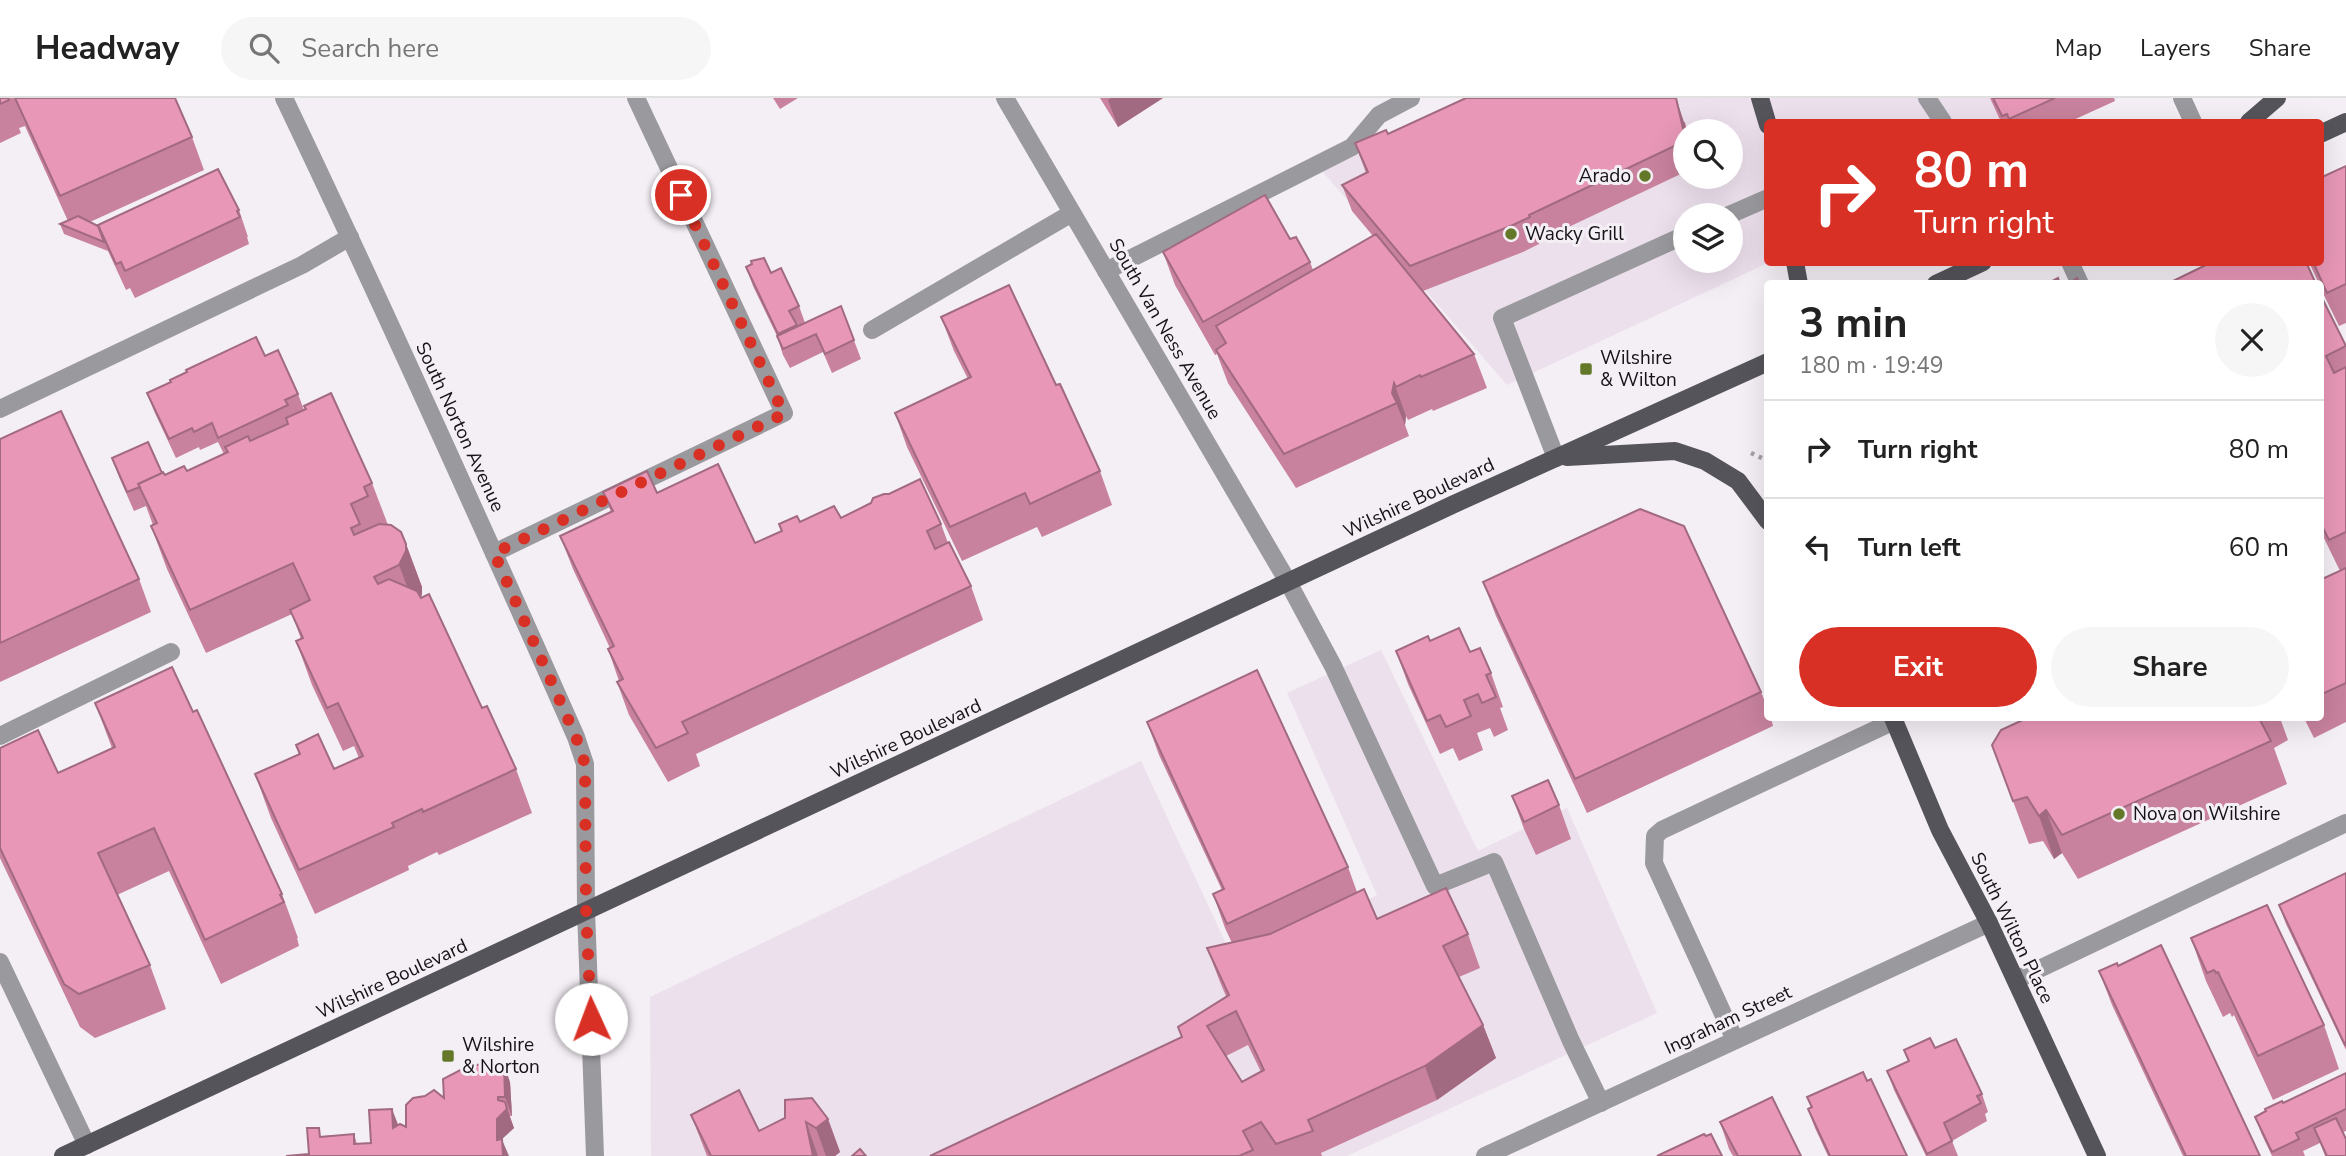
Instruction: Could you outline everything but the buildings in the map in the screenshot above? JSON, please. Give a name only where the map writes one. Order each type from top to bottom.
[{"type":"main road","points":[[1760,98],[1766,119]]},
{"type":"main road","points":[[2252,119],[2277,98]]},
{"type":"main road","points":[[2324,132],[2346,122]]},
{"type":"main road","points":[[1945,280],[1974,266]]},
{"type":"main road","name":"Wilshire Boulevard","points":[[63,1156],[1288,582],[1764,364]]},
{"type":"main road","points":[[1556,458],[1675,451],[1705,461],[1738,481],[1764,517]]},
{"type":"main road","name":"South Wilton Place","points":[[1894,721],[1940,830],[1989,923],[2097,1156]]},
{"type":"street","name":"South Norton Avenue","points":[[284,98],[494,553],[576,737],[585,764],[586,910],[595,1156]]},
{"type":"street","points":[[494,553],[784,414],[636,98]]},
{"type":"street","name":"South Van Ness Avenue","points":[[1005,98],[1288,582],[1333,666],[1435,886],[1494,862],[1601,1102]]},
{"type":"street","points":[[1372,98],[1379,115]]},
{"type":"street","points":[[1106,271],[1352,147],[1379,115],[1411,98]]},
{"type":"street","points":[[1927,98],[1940,119]]},
{"type":"street","points":[[2182,98],[2192,119]]},
{"type":"street","points":[[1743,209],[1764,200]]},
{"type":"street","points":[[872,330],[1072,213]]},
{"type":"street","points":[[0,409],[302,265],[350,237]]},
{"type":"street","points":[[1556,458],[1502,318],[1673,240]]},
{"type":"street","points":[[0,736],[171,652]]},
{"type":"street","points":[[1735,1040],[1654,863],[1655,836],[1662,830],[1892,721]]},
{"type":"street","points":[[2016,980],[2346,824]]},
{"type":"street","name":"Ingraham Street","points":[[1485,1156],[1989,923]]},
{"type":"street","points":[[0,962],[87,1145]]},
{"type":"path","points":[[1751,452],[1764,459]]},
{"type":"shaded area","points":[[1471,98],[2118,98],[2072,119],[1764,119],[1764,265],[1507,385],[1323,172]]},
{"type":"shaded area","points":[[1381,650],[1478,851],[1567,808],[1657,1013],[1347,1156],[651,1156],[650,997],[1141,761],[1235,963],[1265,955],[1377,895],[1287,693]]},
{"type":"place","name":"Arado","points":[[1645,176]]},
{"type":"place","name":"Wacky Grill","points":[[1511,234]]},
{"type":"place","name":"Wilshire & Wilton","points":[[1586,369]]},
{"type":"place","name":"Nova on Wilshire","points":[[2119,814]]},
{"type":"place","name":"Wilshire & Norton","points":[[448,1056]]},
{"type":"route","points":[[591,1019],[586,910],[585,764],[576,737],[494,553],[784,414],[681,195]]}]
